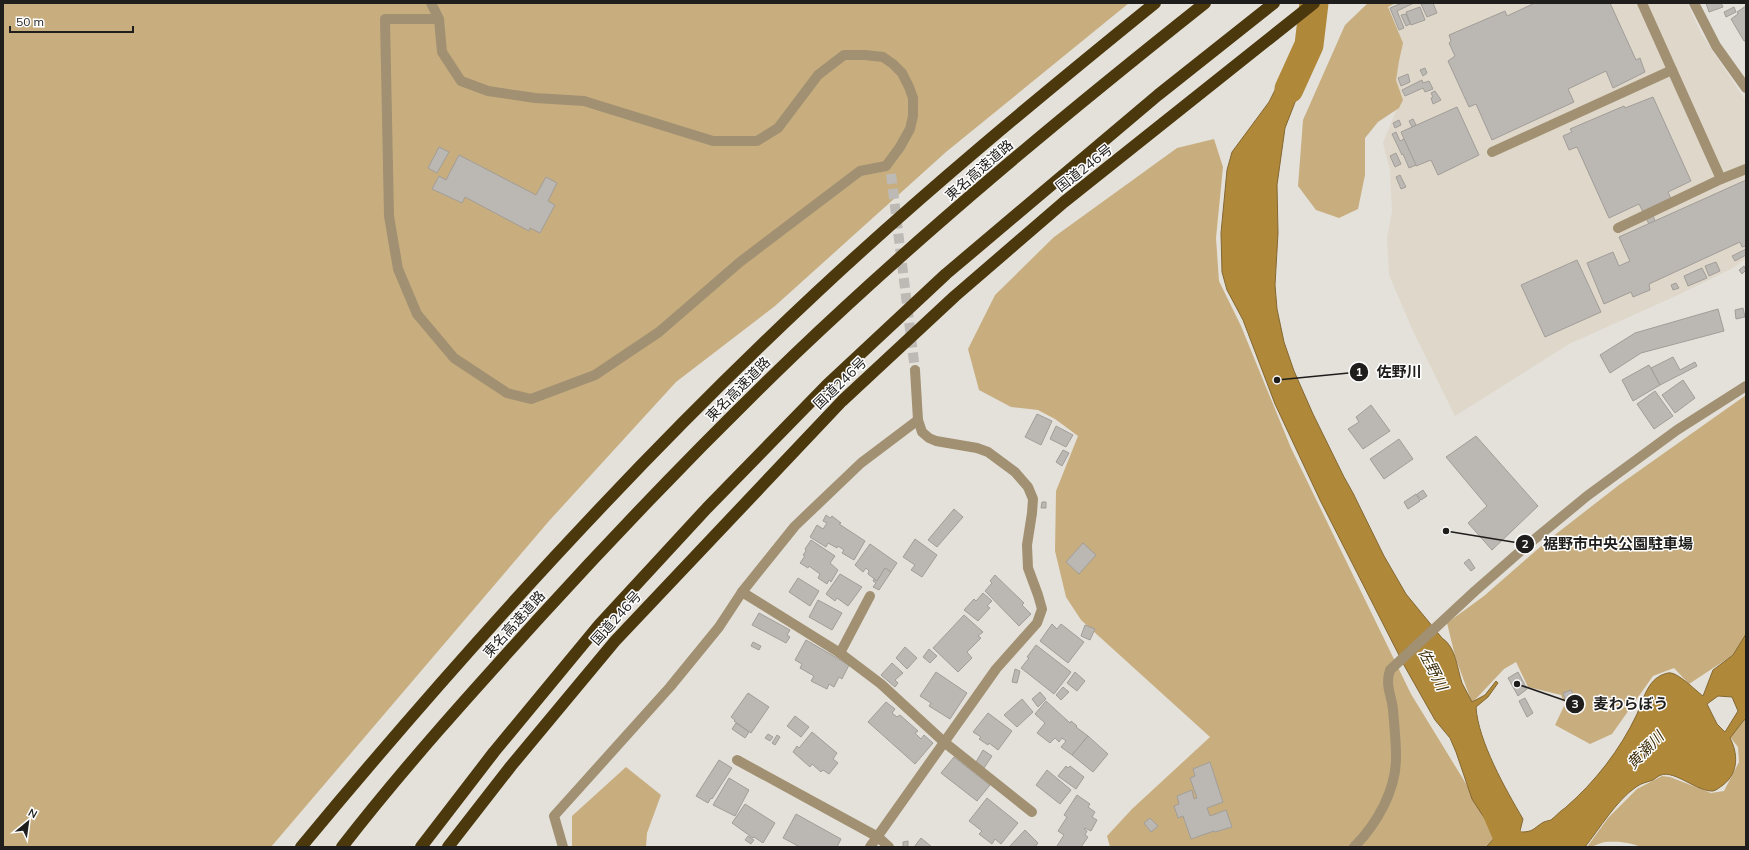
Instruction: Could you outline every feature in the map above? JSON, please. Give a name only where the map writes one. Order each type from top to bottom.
[{"type":"highway","name":"東名高速道路","points":[[301,847],[436,687],[556,554],[652,453],[736,370],[894,221],[1033,102],[1155,3]]},
{"type":"highway","name":"東名高速道路","points":[[342,847],[448,718],[578,575],[673,474],[796,354],[904,255],[995,175],[1206,3]]},
{"type":"highway","name":"国道246号","points":[[421,847],[494,752],[599,625],[708,508],[827,385],[946,274],[1158,95],[1274,3]]},
{"type":"highway","name":"国道246号","points":[[448,847],[511,766],[615,641],[842,401],[955,296],[1064,202],[1314,3]]},
{"type":"street","points":[[431,3],[438,19],[442,52],[461,81],[488,91],[535,98],[584,102],[713,141],[758,141],[778,128],[818,75],[844,55],[865,55],[883,57],[902,73],[913,98],[913,116],[910,130],[889,170],[860,171],[740,262],[659,332],[595,375],[531,399],[507,393],[454,358],[417,314],[398,269],[389,216],[384,19],[438,19]]},
{"type":"street","points":[[1642,3],[1720,180]]},
{"type":"street","points":[[1694,3],[1716,46],[1746,88]]},
{"type":"street","points":[[1492,152],[1672,70]]},
{"type":"street","points":[[1618,228],[1746,169]]},
{"type":"street","points":[[870,847],[996,669],[1038,623],[1042,609],[1028,568],[1027,545],[1033,499],[1028,487],[1015,472],[988,452],[978,448],[936,441],[929,438],[922,432],[918,420],[915,370]]},
{"type":"street","points":[[1354,847],[1368,833],[1392,788],[1397,756],[1392,703],[1387,680],[1390,670],[1524,548],[1587,496],[1677,430],[1746,386]]},
{"type":"street","points":[[563,847],[554,816],[670,687],[719,627],[742,592],[795,526],[860,463],[918,420]]},
{"type":"street","points":[[742,592],[840,653],[881,684],[944,742],[1032,812]]},
{"type":"street","points":[[840,653],[870,596]]},
{"type":"street","points":[[736,760],[878,837],[889,847]]},
{"type":"shaded area","points":[[3,3],[1129,3],[946,152],[775,306],[676,382],[549,521],[271,847],[3,847]]},
{"type":"shaded area","points":[[1368,3],[1396,3],[1388,7],[1403,43],[1396,80],[1403,100],[1399,108],[1378,122],[1365,138],[1365,175],[1358,209],[1339,218],[1316,210],[1298,186],[1303,120],[1345,25]]},
{"type":"shaded area","points":[[1399,3],[1687,3],[1702,35],[1746,101],[1746,259],[1733,268],[1678,295],[1569,344],[1455,416],[1413,331],[1389,275],[1387,238],[1392,212],[1390,170],[1383,143],[1397,108],[1386,43],[1389,8]]},
{"type":"shaded area","points":[[1214,139],[1223,167],[1216,238],[1219,281],[1241,326],[1291,448],[1411,694],[1468,787],[1495,838],[1485,847],[1110,847],[1107,836],[1132,809],[1210,737],[1081,620],[1066,597],[1055,551],[1056,491],[1078,436],[1055,419],[1038,410],[1011,407],[979,390],[968,349],[995,295],[1054,237],[1177,148]]},
{"type":"shaded area","points":[[1746,395],[1746,634],[1733,655],[1689,684],[1674,668],[1653,676],[1612,734],[1590,744],[1555,725],[1565,704],[1561,695],[1528,687],[1516,662],[1504,669],[1472,703],[1455,656],[1447,623],[1484,596],[1547,541],[1619,485]]},
{"type":"shaded area","points":[[1746,719],[1746,847],[1641,847],[1628,843],[1605,842],[1587,847],[1608,818],[1637,789],[1662,776],[1670,777],[1711,793],[1724,791],[1739,762],[1738,747],[1730,737]]},
{"type":"shaded area","points":[[626,767],[661,795],[647,833],[646,847],[572,847],[572,816]]},
{"type":"water","name":"黄瀬川","points":[[1299,51],[1313,56],[1285,128],[1277,185],[1278,233],[1275,285],[1277,309],[1284,342],[1294,371],[1313,414],[1384,556],[1406,594],[1442,638],[1447,642],[1453,652],[1462,683],[1472,702],[1485,695],[1496,681],[1498,683],[1488,697],[1476,707],[1478,720],[1487,750],[1523,819],[1520,831],[1531,831],[1543,822],[1551,820],[1587,787],[1615,753],[1637,714],[1648,689],[1656,679],[1661,675],[1672,673],[1681,678],[1703,696],[1713,670],[1733,655],[1746,634],[1746,719],[1730,738],[1736,756],[1736,763],[1732,775],[1717,789],[1713,791],[1707,790],[1667,774],[1661,775],[1638,786],[1629,793],[1615,807],[1585,847],[1486,847],[1500,832],[1506,819],[1504,816],[1493,813],[1485,819],[1472,799],[1450,738],[1435,720],[1405,667],[1320,500],[1275,404],[1243,320],[1227,290],[1222,272],[1221,233],[1227,170],[1232,152],[1269,102],[1281,78],[1288,72]],"holes":[[[1718,696],[1732,697],[1738,711],[1725,732],[1717,724],[1707,704]]]},
{"type":"building","points":[[1402,3],[1414,3],[1397,11],[1404,28],[1399,30],[1390,8]]},
{"type":"building","points":[[1433,3],[1437,13],[1427,17],[1421,4]]},
{"type":"building","points":[[1535,3],[1610,3],[1636,60],[1640,58],[1645,72],[1613,88],[1606,71],[1568,89],[1574,102],[1492,140],[1476,104],[1469,107],[1448,61],[1455,56],[1449,43],[1451,41],[1449,35],[1505,11],[1507,16]]},
{"type":"building","points":[[1706,3],[1721,3],[1723,7],[1709,12]]},
{"type":"building","points":[[1746,6],[1746,41],[1744,41],[1731,19],[1738,14],[1737,12]]},
{"type":"building","points":[[1420,7],[1425,20],[1411,25],[1406,12]]},
{"type":"building","points":[[1734,7],[1736,12],[1726,17],[1724,12]]},
{"type":"building","points":[[1406,14],[1410,24],[1406,26],[1401,15]]},
{"type":"building","points":[[1425,68],[1427,73],[1423,76],[1420,70]]},
{"type":"building","points":[[1408,74],[1410,82],[1401,86],[1398,78]]},
{"type":"building","points":[[1422,80],[1423,83],[1429,81],[1433,89],[1425,92],[1423,88],[1405,96],[1402,90]]},
{"type":"building","points":[[1435,91],[1441,100],[1433,104],[1431,98],[1433,97],[1431,93]]},
{"type":"building","points":[[1653,97],[1691,181],[1668,192],[1673,203],[1652,213],[1655,221],[1649,224],[1639,204],[1609,218],[1577,147],[1569,150],[1563,136],[1572,132],[1570,129],[1624,106],[1625,108]]},
{"type":"building","points":[[1457,107],[1479,155],[1438,175],[1431,160],[1416,166],[1401,132]]},
{"type":"building","points":[[1413,119],[1416,125],[1412,127],[1409,121]]},
{"type":"building","points":[[1399,120],[1401,125],[1395,128],[1393,123]]},
{"type":"building","points":[[1396,132],[1400,141],[1404,139],[1416,165],[1409,168],[1392,134]]},
{"type":"building","points":[[439,147],[449,152],[437,173],[428,168]]},
{"type":"building","points":[[1396,153],[1401,164],[1395,167],[1390,156]]},
{"type":"building","points":[[459,155],[536,195],[546,177],[557,183],[548,201],[555,205],[540,233],[530,228],[529,231],[465,197],[462,203],[432,189],[439,176],[446,180]]},
{"type":"building","points":[[1400,175],[1406,187],[1401,189],[1396,177]]},
{"type":"building","points":[[1746,180],[1746,246],[1742,247],[1740,242],[1649,284],[1650,290],[1633,297],[1631,292],[1604,304],[1587,263],[1613,252],[1619,266],[1630,261],[1619,237]]},
{"type":"building","points":[[1746,249],[1746,255],[1735,261],[1732,256]]},
{"type":"building","points":[[1577,260],[1601,312],[1545,337],[1521,285]]},
{"type":"building","points":[[1716,262],[1720,271],[1709,276],[1705,266]]},
{"type":"building","points":[[1744,266],[1746,270],[1742,274],[1739,270]]},
{"type":"building","points":[[1702,268],[1707,278],[1688,286],[1684,276]]},
{"type":"building","points":[[1676,283],[1679,288],[1673,290],[1671,285]]},
{"type":"building","points":[[1743,308],[1745,317],[1736,319],[1735,310]]},
{"type":"building","points":[[1718,309],[1724,331],[1641,353],[1610,373],[1600,355],[1635,333]]},
{"type":"building","points":[[1673,357],[1680,370],[1695,362],[1697,366],[1660,385],[1651,368]]},
{"type":"building","points":[[1649,365],[1660,385],[1633,401],[1622,380]]},
{"type":"building","points":[[1683,380],[1695,398],[1675,413],[1662,395]]},
{"type":"building","points":[[1655,391],[1673,416],[1654,429],[1637,404]]},
{"type":"building","points":[[1371,405],[1390,431],[1363,449],[1348,429],[1359,422],[1356,417]]},
{"type":"building","points":[[1037,414],[1052,421],[1041,445],[1025,437]]},
{"type":"building","points":[[1056,426],[1073,435],[1066,447],[1050,439]]},
{"type":"building","points":[[1476,436],[1538,506],[1492,550],[1468,523],[1487,506],[1446,457]]},
{"type":"building","points":[[1399,439],[1413,459],[1384,479],[1370,459]]},
{"type":"building","points":[[1063,450],[1069,453],[1062,466],[1056,462]]},
{"type":"building","points":[[1423,490],[1427,496],[1421,500],[1417,494]]},
{"type":"building","points":[[1416,494],[1420,501],[1408,509],[1404,502]]},
{"type":"building","points":[[1042,502],[1046,502],[1046,508],[1041,508]]},
{"type":"building","points":[[954,509],[963,517],[937,547],[928,540]]},
{"type":"building","points":[[826,515],[830,518],[832,516],[841,523],[839,524],[865,541],[854,560],[842,553],[844,550],[838,546],[837,548],[828,543],[826,547],[810,537],[817,525],[823,529],[827,523],[823,521]]},
{"type":"building","points":[[915,539],[937,555],[922,577],[911,570],[915,565],[903,557]]},
{"type":"building","points":[[811,540],[835,556],[830,563],[838,570],[831,582],[829,580],[827,584],[818,578],[820,574],[809,566],[808,568],[800,563],[805,556],[803,555],[806,551],[805,549]]},
{"type":"building","points":[[1083,543],[1096,555],[1079,574],[1066,562]]},
{"type":"building","points":[[870,544],[897,563],[891,572],[885,568],[877,581],[868,574],[869,571],[866,568],[863,572],[855,565]]},
{"type":"building","points":[[1469,559],[1475,568],[1471,571],[1464,563]]},
{"type":"building","points":[[885,568],[891,572],[879,590],[873,587],[876,583],[873,581],[874,579],[877,581]]},
{"type":"building","points":[[840,574],[862,587],[848,606],[837,598],[835,601],[826,594]]},
{"type":"building","points":[[995,575],[1024,603],[1022,605],[1031,614],[1019,626],[985,591],[992,583],[990,581]]},
{"type":"building","points":[[798,578],[819,591],[810,606],[789,592]]},
{"type":"building","points":[[983,593],[992,601],[987,606],[990,608],[978,621],[964,610],[974,599],[976,601]]},
{"type":"building","points":[[818,600],[842,613],[832,630],[809,617]]},
{"type":"building","points":[[759,613],[790,630],[787,635],[790,637],[786,643],[752,625]]},
{"type":"building","points":[[964,615],[983,632],[978,636],[981,638],[967,652],[972,658],[958,672],[933,648]]},
{"type":"building","points":[[1052,624],[1057,629],[1061,624],[1084,642],[1068,663],[1040,641]]},
{"type":"building","points":[[1085,625],[1095,629],[1090,640],[1081,636]]},
{"type":"building","points":[[806,640],[849,665],[842,679],[839,677],[834,687],[829,684],[827,689],[811,681],[814,676],[800,668],[802,664],[795,660]]},
{"type":"building","points":[[753,642],[761,646],[759,650],[751,646]]},
{"type":"building","points":[[1036,645],[1071,672],[1054,694],[1021,668],[1029,658],[1027,657]]},
{"type":"building","points":[[905,647],[917,658],[907,669],[896,658]]},
{"type":"building","points":[[929,649],[937,656],[930,663],[923,657]]},
{"type":"building","points":[[892,663],[903,673],[895,680],[898,683],[895,687],[881,675]]},
{"type":"building","points":[[1015,669],[1020,671],[1017,683],[1012,682]]},
{"type":"building","points":[[936,672],[967,693],[950,719],[929,706],[931,703],[920,696]]},
{"type":"building","points":[[1075,672],[1085,681],[1077,691],[1067,683]]},
{"type":"building","points":[[1518,672],[1527,689],[1518,696],[1508,678]]},
{"type":"building","points":[[1063,687],[1069,692],[1061,700],[1056,695]]},
{"type":"building","points":[[1571,690],[1575,698],[1566,702],[1563,693]]},
{"type":"building","points":[[1040,692],[1046,699],[1038,707],[1032,699]]},
{"type":"building","points":[[748,693],[769,707],[751,733],[734,721],[735,720],[731,717]]},
{"type":"building","points":[[1525,698],[1533,713],[1527,717],[1519,701]]},
{"type":"building","points":[[1022,699],[1033,712],[1017,727],[1004,715]]},
{"type":"building","points":[[1046,701],[1070,723],[1071,721],[1088,736],[1072,755],[1061,747],[1066,741],[1062,738],[1059,742],[1055,738],[1050,743],[1037,733],[1045,723],[1035,714]]},
{"type":"building","points":[[886,702],[895,709],[892,713],[897,717],[900,715],[918,731],[915,733],[921,739],[924,735],[933,743],[915,764],[868,722]]},
{"type":"building","points":[[988,713],[1012,731],[998,750],[989,743],[988,745],[979,739],[981,737],[973,732]]},
{"type":"building","points":[[795,716],[809,727],[801,737],[787,726]]},
{"type":"building","points":[[736,723],[749,732],[745,738],[732,729]]},
{"type":"building","points":[[812,732],[837,753],[833,759],[838,763],[829,774],[823,770],[821,772],[812,764],[810,767],[793,752],[797,746],[799,748]]},
{"type":"building","points":[[768,734],[773,737],[770,741],[765,738]]},
{"type":"building","points":[[777,735],[780,737],[775,745],[772,743]]},
{"type":"building","points":[[1088,736],[1108,754],[1093,772],[1072,755]]},
{"type":"building","points":[[983,750],[992,756],[984,768],[976,762]]},
{"type":"building","points":[[954,757],[990,785],[977,801],[941,773]]},
{"type":"building","points":[[719,760],[732,768],[708,803],[696,796]]},
{"type":"building","points":[[1210,762],[1223,802],[1207,808],[1210,816],[1226,810],[1232,827],[1214,831],[1191,839],[1183,816],[1178,818],[1174,806],[1179,804],[1177,796],[1192,790],[1194,799],[1197,798],[1190,778],[1195,776],[1193,769]]},
{"type":"building","points":[[1066,766],[1068,768],[1070,766],[1084,777],[1076,789],[1058,776]]},
{"type":"building","points":[[1047,770],[1071,790],[1060,804],[1036,785]]},
{"type":"building","points":[[729,778],[749,790],[735,816],[713,805]]},
{"type":"building","points":[[1077,795],[1090,804],[1088,807],[1095,812],[1092,817],[1097,820],[1091,831],[1085,828],[1084,829],[1087,831],[1085,835],[1088,837],[1081,847],[1058,847],[1057,846],[1064,835],[1058,831],[1067,817],[1064,815]]},
{"type":"building","points":[[987,798],[1018,823],[1001,844],[995,839],[992,844],[979,834],[982,831],[969,821]]},
{"type":"building","points":[[745,804],[775,823],[763,843],[754,837],[753,838],[732,823]]},
{"type":"building","points":[[796,814],[841,839],[837,847],[800,847],[783,838]]},
{"type":"building","points":[[1150,818],[1158,826],[1151,832],[1144,823]]},
{"type":"building","points":[[1025,830],[1038,843],[1035,847],[1009,847]]},
{"type":"building","points":[[748,836],[754,840],[751,844],[745,840]]},
{"type":"building","points":[[921,838],[932,847],[914,847]]},
{"type":"building","points":[[908,841],[908,847],[903,847],[903,842]]},
{"type":"waterway","name":"佐野川","points":[[1289,89],[1309,45],[1314,3]]},
{"type":"waterway","name":"佐野川","points":[[1482,777],[1512,847]]},
{"type":"tunnel","points":[[891,174],[915,370]]},
{"type":"place","name":"佐野川","points":[[1277,380]]},
{"type":"place","name":"裾野市中央公園駐車場","points":[[1446,531]]},
{"type":"place","name":"麦わらぼう","points":[[1517,684]]}]
